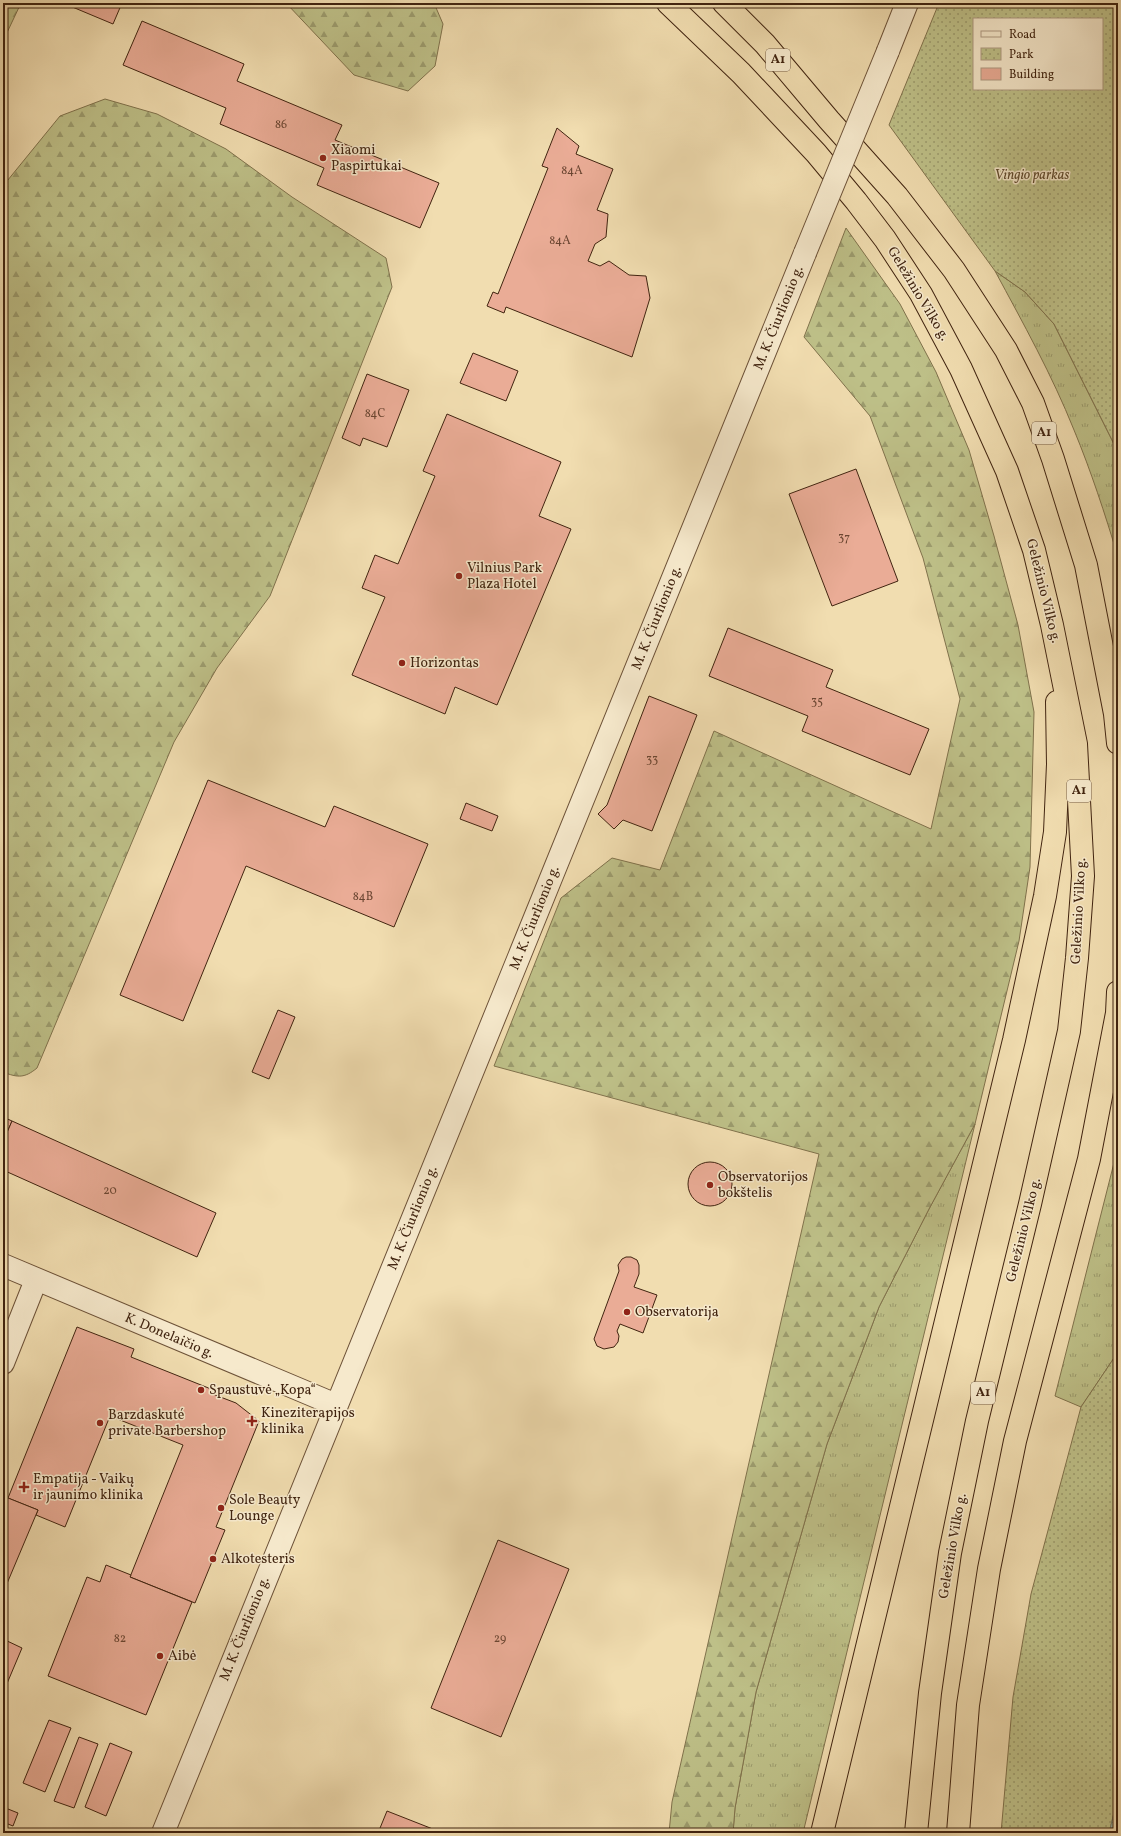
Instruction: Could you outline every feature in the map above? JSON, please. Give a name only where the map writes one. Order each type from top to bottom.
[{"type":"highway","name":"Geležinio Vilko g.","points":[[668,3],[741,73],[816,153],[885,239],[921,294],[961,369],[1007,471],[1034,550],[1052,625],[1076,744],[1084,876],[1076,965],[1067,1038],[1030,1204],[976,1421],[950,1553],[930,1693],[916,1833]]},
{"type":"highway","name":"A1","points":[[724,3],[765,44],[829,120],[897,196],[954,270],[1006,350],[1036,410],[1086,565],[1115,714],[1118,743]]},
{"type":"highway","points":[[822,1833],[1014,1040],[1045,896],[1055,832],[1058,764],[1057,699],[1052,625]]},
{"type":"highway","points":[[958,1833],[968,1705],[989,1569],[1015,1442],[1089,1159],[1117,1013],[1118,992]]},
{"type":"street","name":"M. K. Čiurlionio g.","points":[[163,1833],[907,3]]},
{"type":"street","name":"K. Donelaičio g.","points":[[3,1265],[336,1405]]},
{"type":"street","points":[[3,1363],[36,1280]]},
{"type":"green space","points":[[3,3],[21,3],[4,39],[3,38]]},
{"type":"green space","points":[[286,3],[434,3],[443,24],[435,66],[408,91],[354,75]]},
{"type":"green space","name":"Vingio parkas","points":[[939,3],[1118,3],[1118,452],[1054,324],[1025,292],[995,271],[889,125]]},
{"type":"green space","points":[[105,99],[157,114],[226,149],[292,197],[386,258],[392,287],[270,596],[217,668],[174,742],[37,1068],[29,1074],[17,1076],[3,1072],[3,186],[60,116]]},
{"type":"green space","points":[[846,228],[900,304],[936,372],[969,450],[994,536],[1018,625],[1034,712],[1030,867],[1019,941],[975,1124],[929,1209],[879,1307],[827,1444],[756,1692],[735,1808],[733,1833],[669,1833],[672,1802],[819,1154],[494,1066],[561,898],[612,858],[660,870],[714,731],[931,829],[960,699],[923,558],[870,416],[804,337]]},
{"type":"green space","points":[[995,271],[1025,292],[1054,324],[1118,452],[1118,557],[1092,477],[1056,389],[1037,349]]},
{"type":"green space","points":[[975,1124],[803,1833],[733,1833],[735,1808],[756,1692],[827,1444],[879,1307],[929,1209]]},
{"type":"green space","points":[[1118,1147],[1118,1352],[1081,1407],[1055,1396]]},
{"type":"green space","points":[[1118,1352],[1118,1797],[1109,1833],[1001,1833],[1013,1697],[1031,1594],[1081,1407]]},
{"type":"shaded area","points":[[1118,1797],[1118,1833],[1109,1833]]},
{"type":"building","points":[[71,3],[122,3],[113,24],[70,6]]},
{"type":"building","points":[[142,21],[244,64],[237,81],[342,125],[335,140],[439,183],[420,228],[317,185],[324,168],[220,124],[226,108],[123,65]]},
{"type":"building","points":[[557,128],[579,146],[576,154],[613,169],[597,210],[608,214],[606,237],[595,244],[588,261],[600,266],[609,261],[629,275],[646,276],[650,298],[632,357],[506,307],[504,313],[487,306],[493,292],[498,294],[548,168],[542,166]]},
{"type":"building","points":[[473,353],[518,371],[506,401],[460,383]]},
{"type":"building","points":[[367,374],[409,390],[387,447],[363,438],[360,446],[342,438]]},
{"type":"building","name":"Vilnius Park Plaza Hotel","points":[[447,414],[561,462],[539,516],[571,529],[497,705],[455,687],[445,714],[352,675],[385,597],[362,588],[375,555],[398,564],[435,476],[423,471]]},
{"type":"building","points":[[856,469],[898,581],[832,606],[789,494]]},
{"type":"building","points":[[728,628],[833,670],[826,687],[929,729],[910,775],[802,731],[808,716],[709,676]]},
{"type":"building","points":[[649,696],[697,715],[652,831],[623,820],[614,829],[598,814],[607,805]]},
{"type":"building","points":[[208,780],[325,827],[334,806],[428,844],[394,927],[246,866],[183,1021],[120,995]]},
{"type":"building","points":[[466,803],[498,816],[492,831],[460,819]]},
{"type":"building","points":[[278,1010],[295,1017],[269,1079],[252,1072]]},
{"type":"building","points":[[3,1117],[12,1121],[3,1142]]},
{"type":"building","points":[[12,1121],[216,1213],[197,1257],[3,1170],[3,1142]]},
{"type":"building","name":"Observatorijos bokštelis","points":[[710,1162],[722,1166],[728,1172],[732,1184],[728,1196],[722,1202],[710,1206],[698,1202],[692,1196],[688,1184],[692,1172],[698,1166]]},
{"type":"building","name":"Observatorija","points":[[631,1257],[637,1260],[639,1265],[639,1274],[634,1287],[657,1295],[643,1333],[620,1324],[617,1331],[619,1336],[618,1342],[614,1347],[604,1349],[597,1346],[594,1339],[619,1271],[618,1265],[622,1259]]},
{"type":"building","points":[[77,1327],[134,1349],[131,1357],[211,1389],[210,1393],[236,1403],[259,1421],[216,1527],[225,1530],[195,1603],[130,1577],[183,1445],[110,1416],[65,1527],[36,1515],[38,1510],[8,1498]]},
{"type":"building","points":[[3,1496],[38,1510],[3,1593]]},
{"type":"building","points":[[498,1540],[569,1569],[501,1737],[431,1708]]},
{"type":"building","points":[[106,1565],[131,1575],[130,1577],[192,1602],[146,1715],[48,1676],[87,1577],[100,1582]]},
{"type":"building","points":[[3,1639],[22,1648],[3,1693]]},
{"type":"building","points":[[49,1720],[71,1728],[45,1792],[23,1783]]},
{"type":"building","points":[[79,1737],[98,1744],[74,1808],[54,1801]]},
{"type":"building","points":[[110,1743],[132,1752],[106,1816],[85,1807]]},
{"type":"building","points":[[3,1807],[18,1813],[13,1826],[3,1822]]},
{"type":"building","points":[[387,1811],[443,1833],[378,1833]]},
{"type":"place","name":"Xiaomi Paspirtukai","points":[[323,158]]},
{"type":"place","name":"Vilnius Park Plaza Hotel","points":[[459,576]]},
{"type":"place","name":"Horizontas","points":[[402,663]]},
{"type":"place","name":"Observatorijos bokštelis","points":[[710,1185]]},
{"type":"place","name":"Observatorija","points":[[627,1312]]},
{"type":"place","name":"Spaustuvė „Kopa“","points":[[201,1390]]},
{"type":"place","name":"Kineziterapijos klinika","points":[[252,1421]]},
{"type":"place","name":"Barzdaskuté private Barbershop","points":[[100,1423]]},
{"type":"place","name":"Empatija - Vaikų ir jaunimo klinika","points":[[24,1487]]},
{"type":"place","name":"Sole Beauty Lounge","points":[[221,1508]]},
{"type":"place","name":"Alkotesteris","points":[[213,1559]]},
{"type":"place","name":"Aibė","points":[[160,1656]]}]
